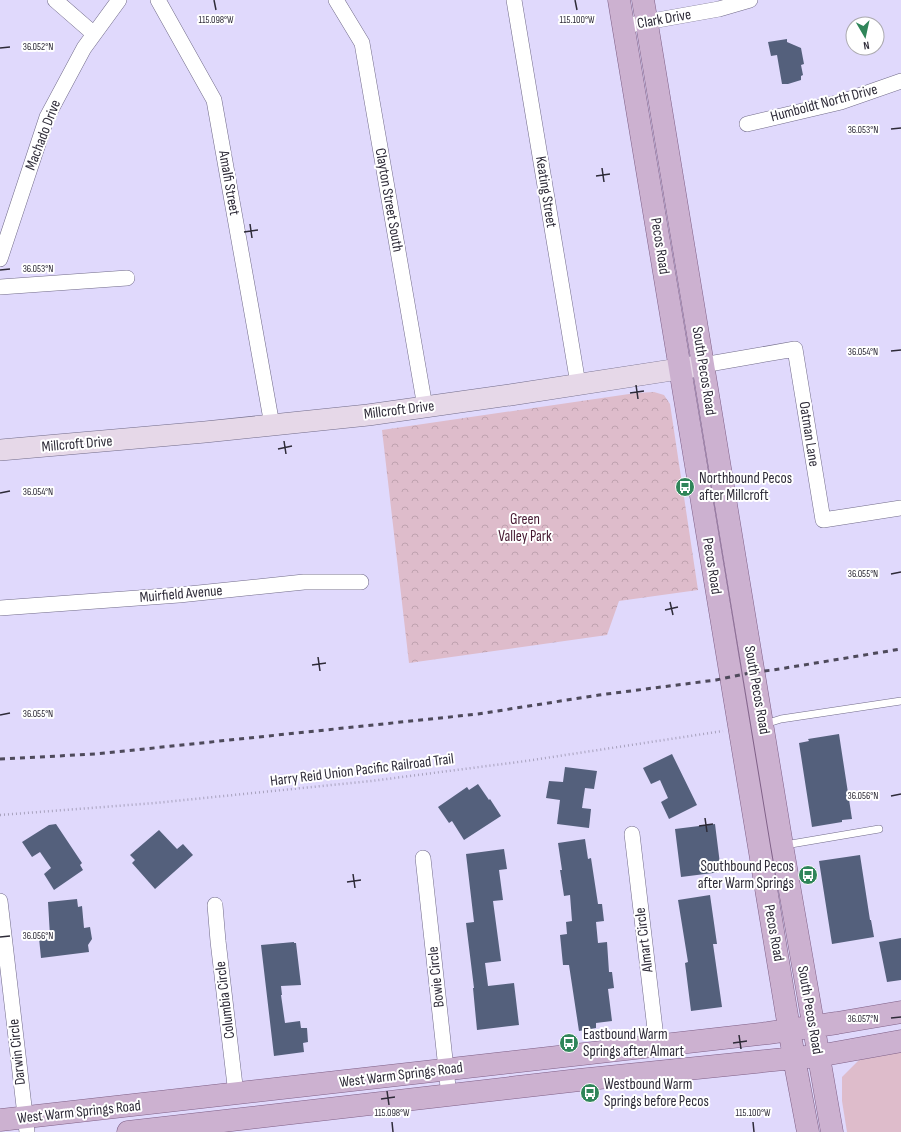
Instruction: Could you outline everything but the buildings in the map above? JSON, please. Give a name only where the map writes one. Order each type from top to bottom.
[{"type":"main road","name":"Pecos Road","points":[[619,0],[720,615],[802,1029]]},
{"type":"main road","name":"Pecos Road","points":[[643,0],[684,248]]},
{"type":"main road","name":"South Pecos Road","points":[[684,248],[782,845],[802,1029],[807,1057],[832,1132]]},
{"type":"main road","name":"West Warm Springs Road","points":[[0,1120],[26,1125],[236,1094],[802,1029],[901,1012]]},
{"type":"main road","name":"West Warm Springs Road","points":[[128,1132],[579,1080],[807,1057],[901,1041]]},
{"type":"main road","points":[[807,1057],[808,1132]]},
{"type":"street","points":[[55,0],[94,34]]},
{"type":"street","name":"Machado Drive","points":[[0,258],[47,117],[84,48],[119,0]]},
{"type":"street","name":"Amalfi Street","points":[[158,0],[214,100],[272,426]]},
{"type":"street","name":"Clayton Street South","points":[[336,0],[362,43],[425,407]]},
{"type":"street","name":"Keating Street","points":[[514,0],[578,384]]},
{"type":"street","name":"Clark Drive","points":[[624,26],[719,9],[750,0]]},
{"type":"street","name":"Humboldt North Drive","points":[[747,124],[841,102],[901,81]]},
{"type":"street","points":[[0,287],[127,278]]},
{"type":"street","name":"Millcroft Drive","points":[[0,450],[272,426],[425,407],[680,369],[795,349]]},
{"type":"street","name":"Oatman Lane","points":[[795,349],[823,520],[901,508]]},
{"type":"street","name":"Muirfield Avenue","points":[[0,608],[179,595],[304,582],[361,582]]},
{"type":"street","name":"Almart Circle","points":[[632,834],[657,1046]]},
{"type":"street","name":"Bowie Circle","points":[[423,858],[449,1096]]},
{"type":"street","name":"Darwin Circle","points":[[0,901],[26,1125]]},
{"type":"street","name":"Columbia Circle","points":[[215,905],[236,1094]]},
{"type":"lane","points":[[763,724],[781,719],[901,701]]},
{"type":"lane","points":[[782,845],[879,829]]},
{"type":"path","name":"Harry Reid Union Pacific Railroad Trail","points":[[0,814],[155,803],[371,781],[526,761],[724,731]]},
{"type":"green space","name":"Green Valley Park","points":[[654,392],[664,395],[670,404],[698,590],[619,601],[607,635],[409,663],[382,430],[636,393]]},
{"type":"green space","points":[[901,1050],[901,1132],[847,1132],[842,1101],[842,1077],[864,1055]]},
{"type":"railway","points":[[0,759],[96,754],[478,714],[599,695],[716,680],[754,672],[901,649]]},
{"type":"place","name":"Northbound Pecos after Millcroft","points":[[685,487]]},
{"type":"place","name":"Southbound Pecos after Warm Springs","points":[[808,875]]},
{"type":"place","name":"Eastbound Warm Springs after Almart","points":[[569,1043]]},
{"type":"place","name":"Westbound Warm Springs before Pecos","points":[[590,1093]]}]
